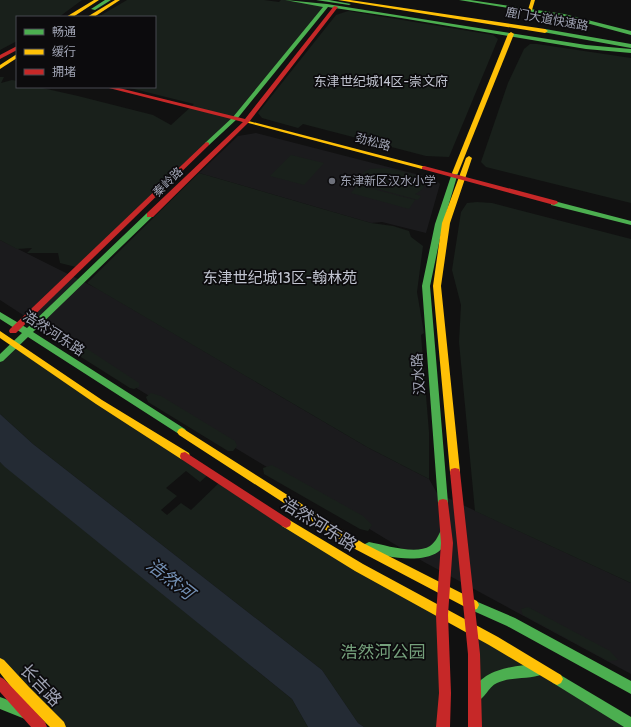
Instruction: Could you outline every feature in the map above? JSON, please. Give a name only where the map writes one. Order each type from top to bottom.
[{"type":"main road","points":[[66,16],[91,0]]},
{"type":"main road","points":[[71,16],[97,0]]},
{"type":"main road","points":[[83,16],[108,0]]},
{"type":"main road","points":[[92,16],[118,0]]},
{"type":"main road","points":[[287,0],[327,5],[338,3],[586,46],[631,51]]},
{"type":"main road","points":[[318,0],[376,8],[409,10]]},
{"type":"main road","name":"鹿门大道快速路","points":[[394,0],[631,38]]},
{"type":"main road","points":[[461,0],[564,16],[631,34]]},
{"type":"main road","points":[[525,10],[526,0]]},
{"type":"main road","points":[[525,10],[533,0]]},
{"type":"main road","name":"秦岭路","points":[[0,359],[28,334],[247,121],[338,3]]},
{"type":"main road","name":"鹿门大道快速路","points":[[338,3],[409,10],[552,32],[631,47]]},
{"type":"main road","name":"秦岭路","points":[[2,338],[18,327],[235,118],[327,5]]},
{"type":"main road","points":[[504,17],[542,20],[631,34]]},
{"type":"main road","name":"汉水路","points":[[443,727],[444,704],[442,615],[447,543],[426,286],[439,224],[514,34]]},
{"type":"main road","points":[[2,62],[16,49]]},
{"type":"main road","points":[[2,62],[16,56]]},
{"type":"main road","points":[[2,62],[16,65]]},
{"type":"main road","name":"劲松路","points":[[112,88],[247,121],[631,222]]},
{"type":"main road","name":"汉水路","points":[[458,176],[446,223],[437,286],[470,629],[474,654],[476,696],[475,727]]},
{"type":"main road","name":"浩然河东路","points":[[0,315],[359,546],[468,603],[511,622],[631,688]]},
{"type":"main road","name":"浩然河东路","points":[[2,338],[16,345],[99,402],[211,472],[322,547],[442,615],[470,629],[631,724]]},
{"type":"main road","points":[[359,546],[406,553],[430,552],[441,544],[446,531]]},
{"type":"main road","name":"长吉路","points":[[0,664],[24,692],[59,727]]},
{"type":"main road","points":[[476,696],[491,680],[512,672],[539,670]]},
{"type":"main road","name":"长吉路","points":[[0,683],[40,727]]},
{"type":"main road","points":[[0,703],[28,714]]},
{"type":"shaded area","name":"东津新区汉水小学","points":[[256,133],[435,179],[440,184],[426,233],[382,222],[371,223],[199,173],[238,136]]},
{"type":"shaded area","points":[[0,240],[98,289],[367,447],[429,479],[437,493],[631,583],[631,674],[424,562],[123,380],[0,300]]},
{"type":"green space","points":[[0,0],[82,0],[60,16],[16,16],[16,42],[0,50]]},
{"type":"green space","points":[[127,0],[264,0],[279,2],[281,0],[287,0],[327,5],[235,118],[80,268],[60,263],[58,253],[27,253],[32,248],[17,249],[0,240],[0,77],[4,77],[1,83],[12,80],[16,81],[16,88],[42,88],[78,96],[153,115],[171,125],[194,104],[130,88],[156,88],[156,16],[100,16]]},
{"type":"green space","points":[[348,11],[493,35],[498,39],[449,157],[426,156],[303,124],[298,128],[262,118],[258,113],[336,15]]},
{"type":"green space","points":[[530,44],[631,58],[631,203],[486,167],[481,162],[508,83],[524,49]]},
{"type":"green space","points":[[291,155],[324,163],[304,185],[270,176]]},
{"type":"green space","points":[[384,168],[411,174],[425,182],[422,190],[415,194],[421,196],[418,200],[356,183],[359,180],[364,181],[362,178],[364,172],[370,169]]},
{"type":"green space","points":[[199,173],[371,223],[393,226],[409,231],[411,237],[423,246],[417,292],[424,333],[421,335],[429,432],[429,479],[367,447],[87,283]]},
{"type":"green space","points":[[358,185],[415,200],[409,209],[351,193]]},
{"type":"green space","points":[[467,203],[492,203],[631,239],[631,583],[475,511],[459,342],[461,305],[452,270],[461,212]]},
{"type":"green space","points":[[57,333],[66,335],[139,383],[139,387],[134,389],[130,388],[62,345],[56,340]]},
{"type":"green space","name":"浩然河公园","points":[[16,345],[211,472],[200,482],[186,471],[166,488],[177,496],[161,510],[167,515],[181,503],[191,510],[221,481],[442,615],[442,727],[364,727],[358,723],[322,670],[33,444],[0,414],[0,359]]},
{"type":"green space","points":[[151,393],[161,396],[235,441],[237,446],[233,451],[228,451],[148,402],[146,397]]},
{"type":"green space","points":[[0,462],[292,699],[308,727],[59,727],[0,664]]},
{"type":"green space","points":[[272,465],[363,516],[372,525],[368,531],[360,529],[264,474],[263,468]]},
{"type":"green space","points":[[528,607],[610,651],[618,660],[608,661],[523,615],[521,609]]},
{"type":"green space","points":[[470,629],[631,727],[475,727]]},
{"type":"water","name":"浩然河","points":[[0,414],[33,444],[322,670],[358,723],[364,727],[308,727],[292,699],[5,467],[0,462]]},
{"type":"traffic: fast","points":[[93,9],[109,0]]},
{"type":"traffic: fast","points":[[287,0],[401,16],[586,47],[631,51]]},
{"type":"traffic: fast","points":[[318,0],[349,4]]},
{"type":"traffic: fast","points":[[461,0],[564,16],[631,33]]},
{"type":"traffic: fast","points":[[207,144],[235,118],[327,5]]},
{"type":"traffic: fast","points":[[545,31],[631,46]]},
{"type":"traffic: fast","points":[[443,503],[426,286],[439,224],[455,173]]},
{"type":"traffic: fast","points":[[554,203],[631,223]]},
{"type":"traffic: fast","points":[[0,359],[150,215]]},
{"type":"traffic: fast","points":[[0,315],[182,432]]},
{"type":"traffic: fast","points":[[369,547],[393,552],[420,554],[434,549],[446,531]]},
{"type":"traffic: fast","points":[[473,605],[511,622],[631,688]]},
{"type":"traffic: fast","points":[[476,696],[491,679],[512,672],[539,670]]},
{"type":"traffic: fast","points":[[557,679],[631,724]]},
{"type":"traffic: fast","points":[[0,703],[25,713]]},
{"type":"traffic: slow","points":[[71,16],[97,0]]},
{"type":"traffic: slow","points":[[92,16],[118,0]]},
{"type":"traffic: slow","points":[[340,0],[545,31]]},
{"type":"traffic: slow","points":[[530,10],[533,0]]},
{"type":"traffic: slow","points":[[455,173],[511,34]]},
{"type":"traffic: slow","points":[[0,67],[16,57]]},
{"type":"traffic: slow","points":[[243,120],[424,168]]},
{"type":"traffic: slow","points":[[455,472],[437,286],[446,223],[469,158]]},
{"type":"traffic: slow","points":[[0,334],[99,402],[185,456]]},
{"type":"traffic: slow","points":[[182,432],[359,546],[473,605]]},
{"type":"traffic: slow","points":[[286,523],[359,568],[493,641],[557,679]]},
{"type":"traffic: slow","points":[[0,664],[24,692],[59,727]]},
{"type":"traffic: jam","points":[[150,215],[247,121],[336,7]]},
{"type":"traffic: jam","points":[[0,57],[16,49]]},
{"type":"traffic: jam","points":[[112,88],[243,120]]},
{"type":"traffic: jam","points":[[13,331],[207,144]]},
{"type":"traffic: jam","points":[[424,168],[554,203]]},
{"type":"traffic: jam","points":[[185,456],[286,523]]},
{"type":"traffic: jam","points":[[455,472],[474,654],[475,727]]},
{"type":"traffic: jam","points":[[443,503],[447,543],[442,615],[445,693],[443,727]]},
{"type":"traffic: jam","points":[[0,683],[40,727]]},
{"type":"place","name":"东津新区汉水小学","points":[[332,181]]},
{"type":"district","name":"东津世纪城14区-崇文府","points":[[381,81]]},
{"type":"district","name":"东津世纪城13区-翰林苑","points":[[280,278]]}]
